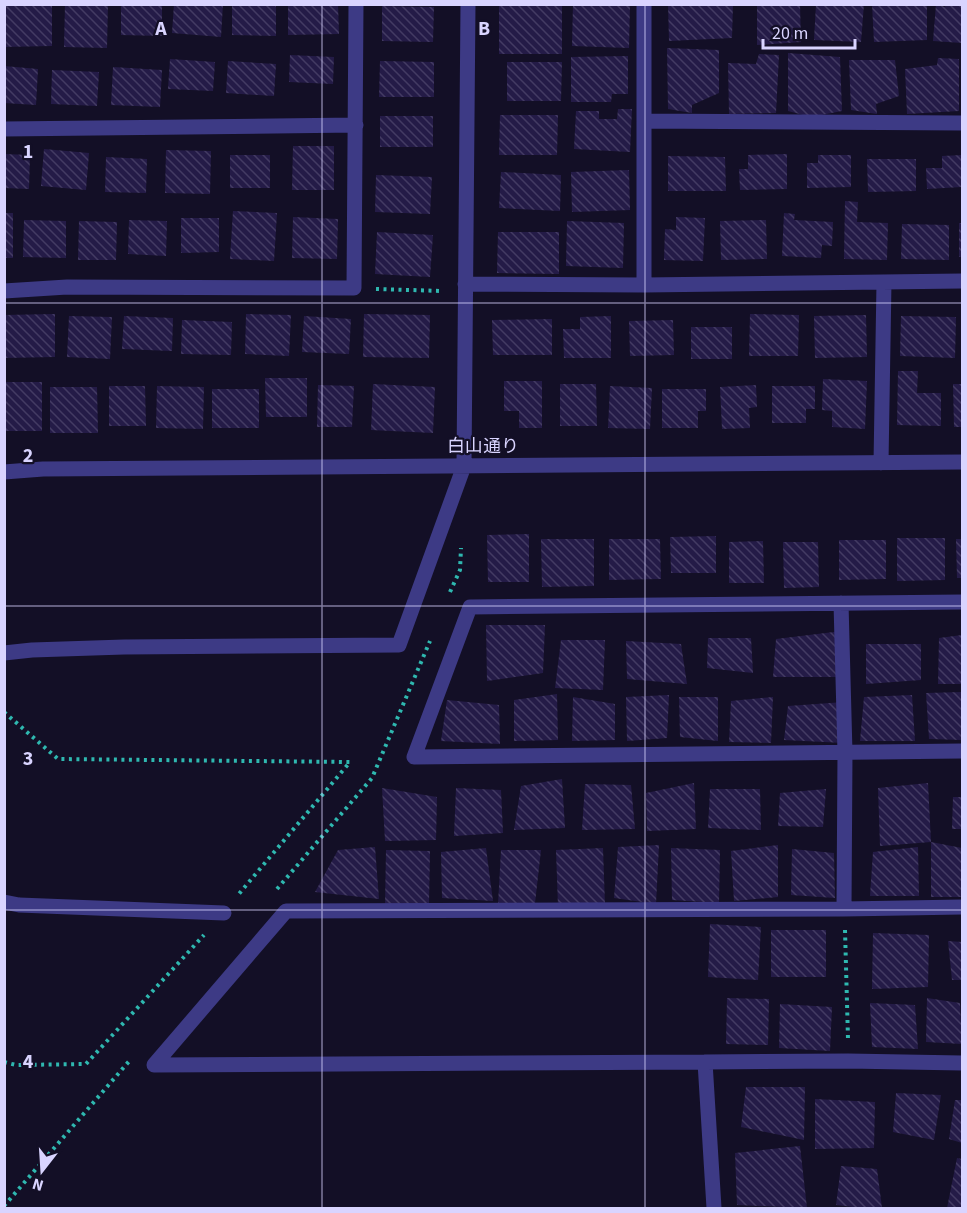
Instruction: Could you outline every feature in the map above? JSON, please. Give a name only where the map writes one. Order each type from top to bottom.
[{"type":"street","points":[[4,291],[67,287],[354,288],[356,4]]},
{"type":"street","points":[[4,653],[124,647],[399,645],[464,466],[468,4]]},
{"type":"street","points":[[644,4],[644,285]]},
{"type":"street","points":[[644,121],[963,123]]},
{"type":"street","points":[[4,129],[356,125]]},
{"type":"street","points":[[466,288],[963,281]]},
{"type":"street","points":[[880,463],[884,282]]},
{"type":"street","name":"白山通り","points":[[4,472],[55,469],[963,462]]},
{"type":"street","points":[[963,602],[470,607],[414,757],[963,751]]},
{"type":"street","points":[[841,603],[845,753],[844,909]]},
{"type":"street","points":[[4,902],[19,905],[224,913]]},
{"type":"street","points":[[963,907],[286,911],[154,1065],[848,1061],[963,1063]]},
{"type":"street","points":[[705,1062],[714,1209]]},
{"type":"path","points":[[354,288],[466,288]]},
{"type":"path","points":[[446,603],[460,570],[461,546]]},
{"type":"path","points":[[273,894],[372,778],[432,636]]},
{"type":"path","points":[[4,712],[58,759],[350,762],[224,913],[86,1064],[16,1065],[4,1062]]},
{"type":"path","points":[[844,909],[848,1061]]},
{"type":"path","points":[[4,1206],[135,1055]]},
{"type":"building","points":[[65,4],[108,4],[107,48],[64,47]]},
{"type":"building","points":[[121,4],[162,4],[162,36],[121,35]]},
{"type":"building","points":[[174,4],[223,4],[221,37],[172,33]]},
{"type":"building","points":[[232,4],[276,4],[276,36],[232,35]]},
{"type":"building","points":[[288,4],[338,4],[339,34],[288,35]]},
{"type":"building","points":[[499,4],[562,4],[562,54],[499,54]]},
{"type":"building","points":[[573,4],[630,4],[629,48],[572,46]]},
{"type":"building","points":[[668,4],[733,4],[732,38],[669,41]]},
{"type":"building","points":[[757,4],[800,4],[801,42],[757,45]]},
{"type":"building","points":[[816,4],[864,4],[861,42],[814,40]]},
{"type":"building","points":[[872,4],[927,4],[927,40],[874,42]]},
{"type":"building","points":[[936,4],[945,7],[946,4],[962,4],[962,43],[933,41]]},
{"type":"building","points":[[4,6],[52,6],[52,46],[4,47]]},
{"type":"building","points":[[382,6],[434,7],[433,42],[382,41]]},
{"type":"building","points":[[667,48],[719,50],[719,93],[692,105],[692,113],[668,109]]},
{"type":"building","points":[[788,53],[840,57],[842,111],[811,117],[788,111]]},
{"type":"building","points":[[759,54],[779,55],[776,113],[729,114],[728,63],[756,64]]},
{"type":"building","points":[[290,55],[334,57],[333,84],[289,82]]},
{"type":"building","points":[[628,56],[628,94],[612,94],[611,102],[571,102],[571,57]]},
{"type":"building","points":[[938,58],[959,59],[959,111],[907,114],[905,69],[937,65]]},
{"type":"building","points":[[170,59],[215,62],[213,91],[168,89]]},
{"type":"building","points":[[849,60],[895,60],[899,96],[876,104],[877,114],[851,110]]},
{"type":"building","points":[[228,61],[276,64],[274,96],[226,93]]},
{"type":"building","points":[[380,61],[434,62],[434,97],[379,97]]},
{"type":"building","points":[[507,62],[562,62],[561,101],[507,101]]},
{"type":"building","points":[[4,66],[38,69],[36,105],[4,103]]},
{"type":"building","points":[[113,67],[162,70],[160,107],[111,105]]},
{"type":"building","points":[[52,70],[99,72],[97,106],[51,104]]},
{"type":"building","points":[[618,109],[632,109],[630,152],[574,149],[576,111],[599,111],[599,119],[617,119]]},
{"type":"building","points":[[500,115],[558,115],[557,155],[499,155]]},
{"type":"building","points":[[380,116],[433,116],[433,147],[380,147]]},
{"type":"building","points":[[293,146],[334,146],[334,190],[292,190]]},
{"type":"building","points":[[44,149],[89,153],[86,190],[41,186]]},
{"type":"building","points":[[166,150],[211,151],[210,194],[165,193]]},
{"type":"building","points":[[4,154],[30,155],[29,189],[4,188]]},
{"type":"building","points":[[787,154],[787,189],[740,190],[739,169],[748,169],[748,155]]},
{"type":"building","points":[[230,155],[270,155],[270,188],[230,188]]},
{"type":"building","points":[[818,155],[851,155],[851,187],[807,188],[807,163],[818,163]]},
{"type":"building","points":[[962,155],[962,187],[927,189],[926,168],[942,168],[942,156]]},
{"type":"building","points":[[668,156],[725,157],[726,191],[668,191]]},
{"type":"building","points":[[106,157],[147,159],[146,193],[105,192]]},
{"type":"building","points":[[867,159],[916,159],[916,191],[868,192]]},
{"type":"building","points":[[629,170],[630,210],[572,212],[571,172]]},
{"type":"building","points":[[501,172],[561,175],[560,211],[499,208]]},
{"type":"building","points":[[376,175],[432,177],[430,214],[375,212]]},
{"type":"building","points":[[845,201],[858,202],[857,222],[888,223],[887,260],[844,259]]},
{"type":"building","points":[[233,211],[277,213],[274,261],[230,259]]},
{"type":"building","points":[[4,213],[13,213],[13,258],[4,258]]},
{"type":"building","points":[[784,213],[795,214],[794,220],[833,222],[832,246],[822,245],[821,258],[782,256]]},
{"type":"building","points":[[293,217],[338,219],[337,259],[292,258]]},
{"type":"building","points":[[676,217],[705,218],[703,261],[664,260],[665,229],[676,230]]},
{"type":"building","points":[[181,218],[219,218],[219,252],[181,253]]},
{"type":"building","points":[[24,220],[66,221],[66,258],[23,257]]},
{"type":"building","points":[[129,220],[167,221],[166,256],[128,254]]},
{"type":"building","points":[[766,220],[767,259],[721,260],[720,221]]},
{"type":"building","points":[[79,221],[117,222],[116,260],[78,260]]},
{"type":"building","points":[[567,221],[624,223],[623,268],[566,266]]},
{"type":"building","points":[[959,223],[962,223],[962,257],[959,257]]},
{"type":"building","points":[[902,224],[949,225],[949,260],[901,259]]},
{"type":"building","points":[[377,232],[433,235],[430,277],[375,274]]},
{"type":"building","points":[[498,232],[559,232],[559,274],[497,273]]},
{"type":"building","points":[[55,314],[55,357],[4,358],[4,315]]},
{"type":"building","points":[[246,314],[291,315],[289,356],[245,354]]},
{"type":"building","points":[[364,314],[430,315],[429,358],[363,357]]},
{"type":"building","points":[[750,314],[799,315],[798,356],[749,356]]},
{"type":"building","points":[[866,315],[867,357],[815,358],[814,316]]},
{"type":"building","points":[[69,316],[112,317],[110,359],[67,357]]},
{"type":"building","points":[[124,316],[173,318],[172,351],[122,349]]},
{"type":"building","points":[[304,316],[351,319],[349,354],[302,352]]},
{"type":"building","points":[[611,316],[611,358],[564,358],[563,329],[580,329],[580,317]]},
{"type":"building","points":[[901,316],[956,317],[955,358],[900,356]]},
{"type":"building","points":[[552,319],[552,355],[493,355],[492,320]]},
{"type":"building","points":[[182,320],[232,322],[231,355],[181,354]]},
{"type":"building","points":[[673,320],[674,355],[630,356],[629,321]]},
{"type":"building","points":[[691,327],[732,327],[732,359],[691,359]]},
{"type":"building","points":[[898,371],[918,371],[917,393],[941,393],[941,426],[897,425]]},
{"type":"building","points":[[265,378],[307,378],[307,417],[266,417]]},
{"type":"building","points":[[823,379],[867,381],[865,429],[832,427],[832,411],[822,410]]},
{"type":"building","points":[[504,381],[542,381],[542,428],[519,428],[519,411],[504,411]]},
{"type":"building","points":[[4,382],[42,382],[42,431],[4,431]]},
{"type":"building","points":[[373,384],[435,387],[433,433],[371,430]]},
{"type":"building","points":[[560,384],[596,384],[597,426],[560,426]]},
{"type":"building","points":[[953,384],[962,384],[962,427],[954,427]]},
{"type":"building","points":[[318,385],[354,386],[352,427],[317,427]]},
{"type":"building","points":[[756,385],[757,407],[749,408],[750,428],[722,429],[720,387]]},
{"type":"building","points":[[109,386],[145,386],[146,426],[109,426]]},
{"type":"building","points":[[157,386],[204,387],[203,429],[156,428]]},
{"type":"building","points":[[610,386],[652,388],[650,429],[608,428]]},
{"type":"building","points":[[772,386],[815,386],[815,409],[806,409],[806,423],[772,423]]},
{"type":"building","points":[[50,387],[97,387],[98,433],[50,433]]},
{"type":"building","points":[[212,389],[259,389],[259,428],[212,428]]},
{"type":"building","points":[[662,389],[706,389],[706,411],[698,411],[698,428],[662,428]]},
{"type":"building","points":[[529,534],[529,582],[488,582],[487,535]]},
{"type":"building","points":[[716,536],[716,573],[671,573],[670,537]]},
{"type":"building","points":[[897,538],[945,538],[945,580],[897,581]]},
{"type":"building","points":[[541,539],[594,539],[594,586],[542,587]]},
{"type":"building","points":[[609,539],[660,539],[661,579],[609,580]]},
{"type":"building","points":[[956,539],[962,539],[962,578],[957,578]]},
{"type":"building","points":[[839,540],[886,540],[886,579],[839,580]]},
{"type":"building","points":[[763,541],[764,583],[729,583],[729,542]]},
{"type":"building","points":[[783,542],[818,542],[819,587],[784,588]]},
{"type":"building","points":[[486,625],[545,625],[543,673],[487,681]]},
{"type":"building","points":[[842,631],[843,677],[773,677],[776,639]]},
{"type":"building","points":[[962,635],[962,684],[938,684],[939,638]]},
{"type":"building","points":[[708,638],[751,638],[753,673],[707,668]]},
{"type":"building","points":[[561,640],[605,640],[603,690],[555,688]]},
{"type":"building","points":[[626,641],[681,644],[687,684],[627,679]]},
{"type":"building","points":[[866,644],[921,644],[921,680],[866,684]]},
{"type":"building","points":[[962,692],[962,740],[929,739],[926,693]]},
{"type":"building","points":[[557,694],[558,740],[514,741],[514,700]]},
{"type":"building","points":[[669,695],[667,738],[627,741],[626,697]]},
{"type":"building","points":[[912,695],[915,741],[860,741],[864,697]]},
{"type":"building","points":[[573,697],[615,704],[615,740],[572,741]]},
{"type":"building","points":[[679,697],[718,697],[718,741],[680,737]]},
{"type":"building","points":[[773,697],[771,743],[729,742],[731,701]]},
{"type":"building","points":[[447,700],[499,705],[500,744],[441,741]]},
{"type":"building","points":[[844,702],[844,743],[784,740],[788,706]]},
{"type":"building","points":[[562,779],[565,828],[514,830],[521,786]]},
{"type":"building","points":[[694,783],[696,829],[647,831],[646,793]]},
{"type":"building","points":[[928,783],[931,842],[880,846],[878,788]]},
{"type":"building","points":[[585,784],[631,785],[635,829],[582,830]]},
{"type":"building","points":[[382,788],[437,797],[436,840],[385,841]]},
{"type":"building","points":[[456,788],[501,790],[503,833],[454,836]]},
{"type":"building","points":[[710,789],[760,789],[761,830],[708,828]]},
{"type":"building","points":[[826,789],[823,827],[778,826],[780,793]]},
{"type":"building","points":[[953,797],[962,797],[962,829],[952,829]]},
{"type":"building","points":[[931,842],[962,848],[962,897],[931,897]]},
{"type":"building","points":[[659,845],[656,904],[614,898],[618,847]]},
{"type":"building","points":[[778,845],[778,897],[734,901],[731,851]]},
{"type":"building","points":[[375,847],[379,899],[315,892],[338,850]]},
{"type":"building","points":[[918,847],[919,896],[870,896],[873,852]]},
{"type":"building","points":[[486,848],[493,901],[442,898],[441,852]]},
{"type":"building","points":[[603,848],[605,905],[558,907],[556,850]]},
{"type":"building","points":[[671,848],[720,850],[719,903],[672,900]]},
{"type":"building","points":[[792,849],[834,853],[835,898],[791,895]]},
{"type":"building","points":[[386,850],[430,851],[429,904],[385,905]]},
{"type":"building","points":[[501,850],[541,850],[535,903],[498,904]]},
{"type":"building","points":[[710,924],[761,927],[758,980],[708,977]]},
{"type":"building","points":[[771,930],[826,930],[826,977],[771,977]]},
{"type":"building","points":[[873,933],[929,935],[928,987],[872,989]]},
{"type":"building","points":[[948,941],[962,942],[962,980],[952,980]]},
{"type":"building","points":[[727,998],[769,999],[768,1045],[726,1044]]},
{"type":"building","points":[[927,998],[960,1003],[962,1044],[926,1042]]},
{"type":"building","points":[[870,1003],[915,1005],[918,1049],[872,1047]]},
{"type":"building","points":[[780,1004],[832,1007],[830,1051],[779,1048]]},
{"type":"building","points":[[746,1087],[805,1087],[804,1140],[741,1127]]},
{"type":"building","points":[[896,1093],[941,1095],[934,1140],[893,1132]]},
{"type":"building","points":[[815,1099],[875,1102],[874,1148],[815,1149]]},
{"type":"building","points":[[955,1100],[962,1100],[962,1143],[949,1139]]},
{"type":"building","points":[[800,1146],[807,1208],[737,1205],[735,1153]]},
{"type":"building","points":[[957,1158],[962,1159],[962,1208],[947,1208]]},
{"type":"building","points":[[841,1166],[877,1169],[882,1208],[836,1205]]}]
